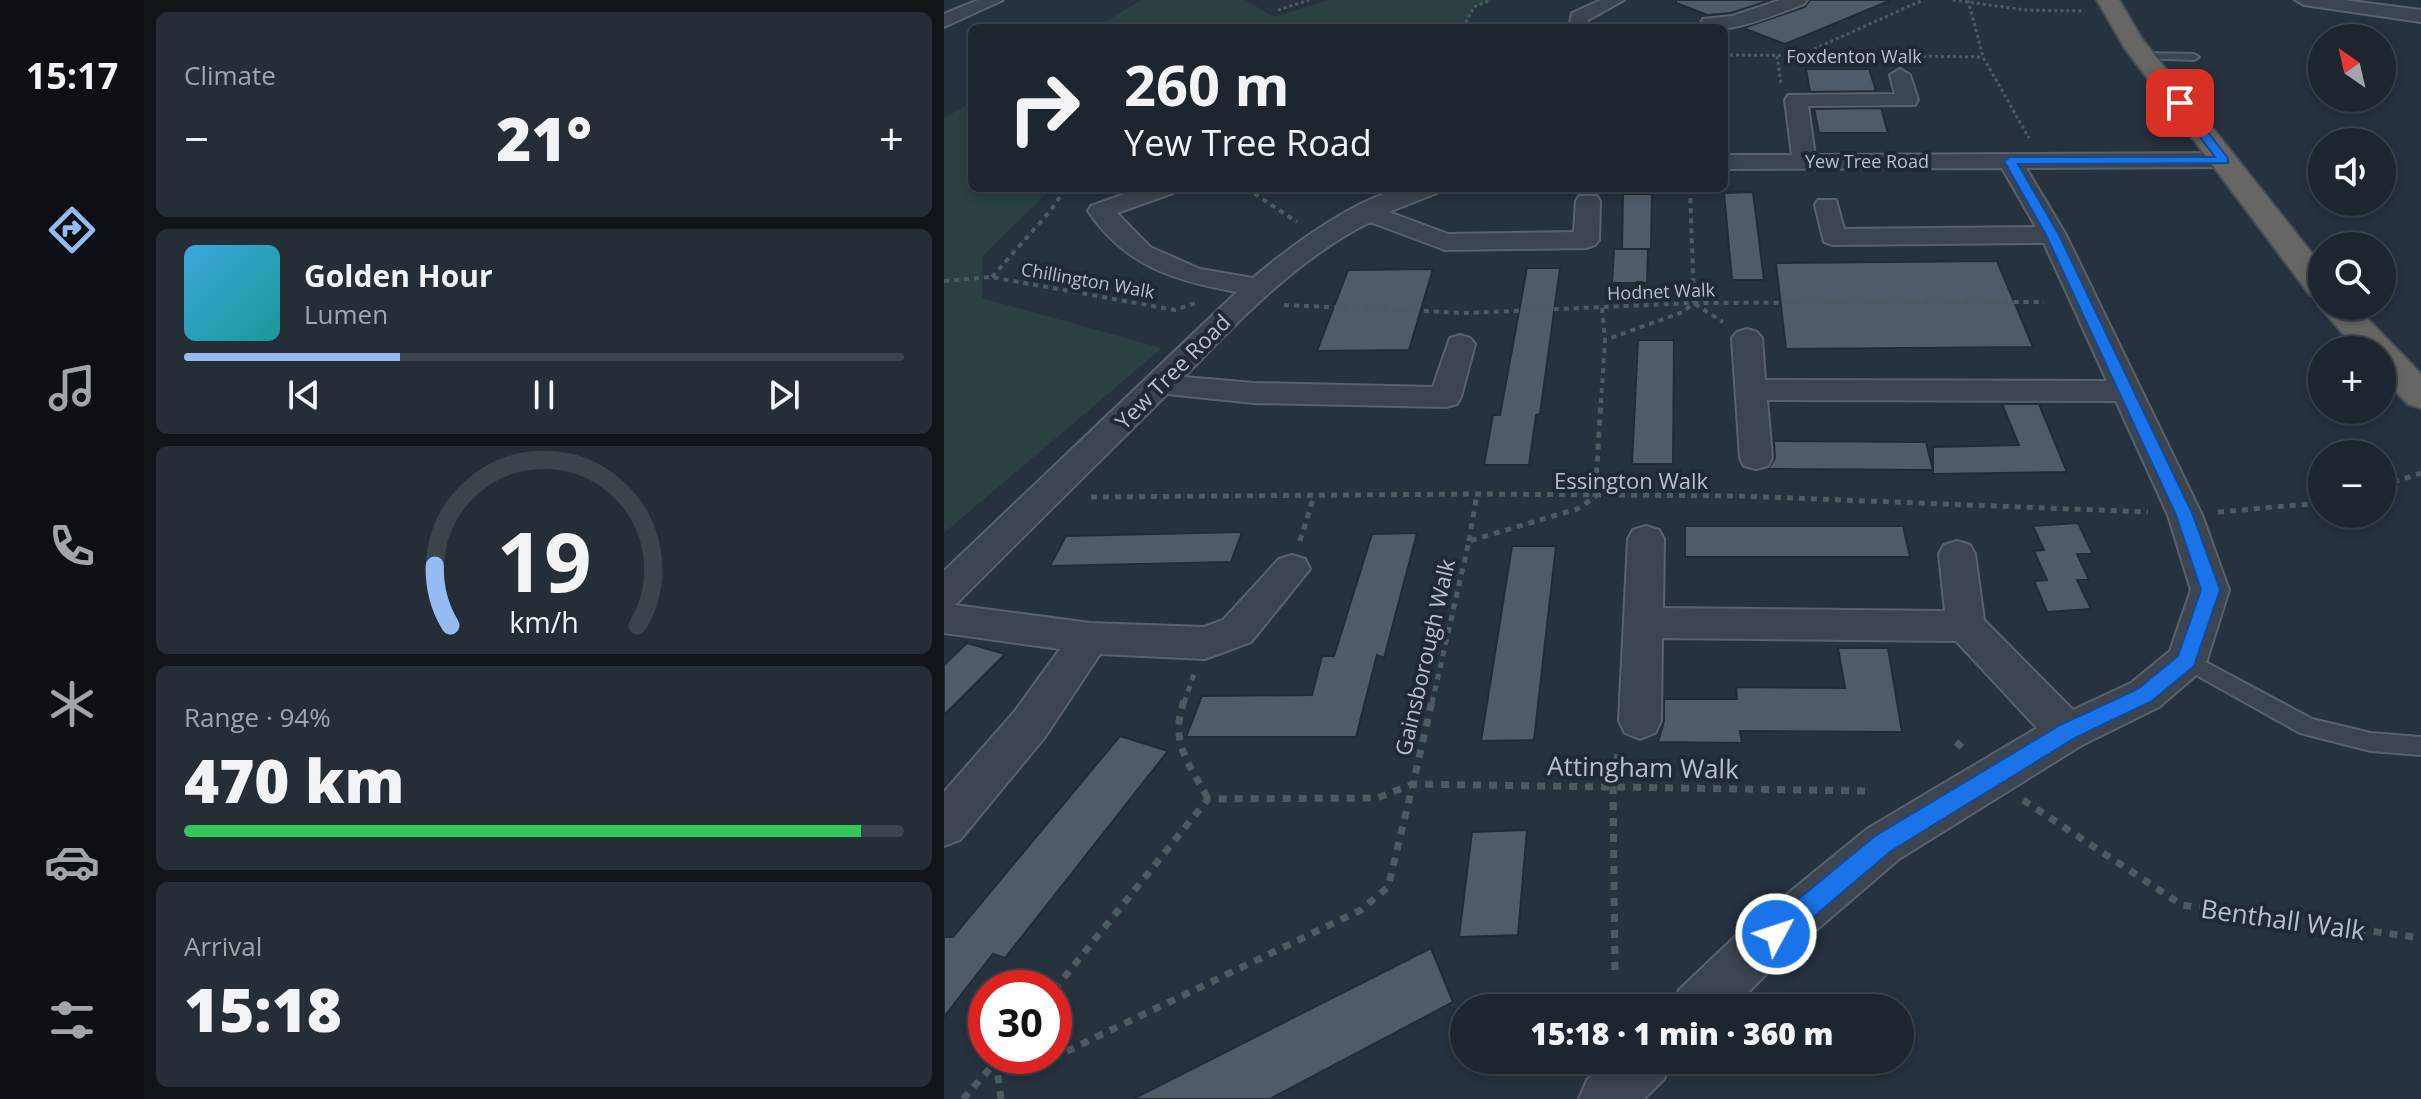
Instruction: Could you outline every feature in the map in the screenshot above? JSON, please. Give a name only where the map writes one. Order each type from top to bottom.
[{"type":"highway","points":[[2110,6],[2144,56],[2308,270]]},
{"type":"highway","points":[[2349,320],[2364,336]]},
{"type":"highway","points":[[2396,370],[2420,394]]},
{"type":"street","points":[[944,21],[994,0]]},
{"type":"street","points":[[1578,24],[1579,17],[1615,0]]},
{"type":"street","points":[[1710,23],[1734,22],[1798,0]]},
{"type":"street","points":[[2304,0],[2421,16]]},
{"type":"street","points":[[944,3],[973,9]]},
{"type":"street","points":[[1804,160],[1796,100],[1907,100],[1899,62]]},
{"type":"street","points":[[1711,994],[1754,952],[1883,844],[2067,732],[2145,695],[2187,660],[2210,590],[2185,515],[2053,235],[2022,153]]},
{"type":"street","name":"Yew Tree Road","points":[[1728,162],[2022,153],[2223,160]]},
{"type":"street","points":[[1078,196],[1121,192]]},
{"type":"street","name":"Yew Tree Road","points":[[944,594],[1160,384],[1267,296],[1314,242],[1367,210],[1417,192]]},
{"type":"street","points":[[1078,196],[1141,253],[1193,276],[1267,296]]},
{"type":"street","points":[[1367,210],[1389,222],[1445,242],[1586,240],[1588,201]]},
{"type":"street","points":[[1827,205],[1833,237],[2053,235]]},
{"type":"street","points":[[1747,338],[1756,458]]},
{"type":"street","points":[[1160,384],[1254,393],[1446,397],[1460,344]]},
{"type":"street","points":[[1751,390],[2126,391]]},
{"type":"street","points":[[1640,721],[1646,539]]},
{"type":"street","points":[[1957,554],[1966,626],[2067,732]]},
{"type":"street","points":[[944,618],[1090,638],[1205,643],[1237,631],[1292,569]]},
{"type":"street","points":[[1643,623],[1966,626]]},
{"type":"street","points":[[944,825],[1030,724],[1090,638]]},
{"type":"street","points":[[1606,1099],[1631,1074]]},
{"type":"lane","points":[[2144,56],[2194,57]]},
{"type":"lane","points":[[2187,660],[2307,727],[2371,742],[2421,746]]},
{"type":"path","points":[[1278,10],[1309,0]]},
{"type":"path","points":[[1465,24],[1474,7],[1491,0]]},
{"type":"path","points":[[1799,56],[1923,0]]},
{"type":"path","points":[[1953,0],[2026,10],[2110,6]]},
{"type":"path","points":[[1968,0],[1983,57],[2022,153]]},
{"type":"path","name":"Foxdenton Walk","points":[[1728,55],[1899,62],[1983,57]]},
{"type":"path","points":[[1252,192],[1298,222]]},
{"type":"path","points":[[1605,340],[1683,312],[1694,303],[1690,192]]},
{"type":"path","name":"Chillington Walk","points":[[991,277],[1078,196]]},
{"type":"path","points":[[944,281],[991,277]]},
{"type":"path","name":"Chillington Walk","points":[[991,277],[1175,310],[1199,301]]},
{"type":"path","name":"Hodnet Walk","points":[[1267,296],[1467,313],[1694,303],[2044,302]]},
{"type":"path","points":[[1595,497],[1605,340],[1602,308]]},
{"type":"path","points":[[2396,481],[2421,473]]},
{"type":"path","points":[[1469,541],[1477,494]]},
{"type":"path","points":[[1292,569],[1314,496]]},
{"type":"path","name":"Essington Walk","points":[[1078,497],[1740,496],[2185,515],[2308,504]]},
{"type":"path","name":"Gainsborough Walk","points":[[1208,799],[1377,798],[1413,784],[1469,541],[1577,509],[1595,497]]},
{"type":"path","points":[[1070,970],[1208,799],[1178,740],[1177,722],[1205,643]]},
{"type":"path","points":[[1615,970],[1613,787],[1620,740],[1640,721]]},
{"type":"path","name":"Benthall Walk","points":[[1993,775],[2032,808],[2182,905],[2421,938]]},
{"type":"path","points":[[1072,1049],[1361,910],[1388,887],[1413,784]]},
{"type":"path","name":"Attingham Walk","points":[[1413,784],[1871,791]]},
{"type":"path","points":[[963,1099],[986,1074]]},
{"type":"path","points":[[1000,1074],[1001,1099]]},
{"type":"green space","points":[[1141,0],[1245,0],[1274,17],[1329,0],[1493,0],[1474,7],[1467,24],[1102,24]]},
{"type":"green space","points":[[968,104],[968,192],[1048,192],[982,257],[982,298],[1162,348],[944,533],[944,118]]},
{"type":"building","points":[[1676,0],[1771,0],[1731,13],[1708,15],[1676,3]]},
{"type":"building","points":[[1810,0],[1889,1],[1785,44],[1743,28],[1805,7]]},
{"type":"building","points":[[1806,69],[1869,69],[1876,91],[1810,92]]},
{"type":"building","points":[[1881,108],[1888,133],[1819,133],[1814,109]]},
{"type":"building","points":[[1753,192],[1764,280],[1732,280],[1724,193]]},
{"type":"building","points":[[1623,194],[1652,194],[1651,249],[1622,249]]},
{"type":"building","points":[[1614,249],[1648,249],[1647,283],[1612,283]]},
{"type":"building","points":[[1997,261],[2033,347],[1786,349],[1776,263]]},
{"type":"building","points":[[1527,268],[1560,268],[1540,414],[1536,415],[1529,465],[1484,465],[1493,415],[1500,415]]},
{"type":"building","points":[[1433,269],[1409,350],[1317,351],[1348,270]]},
{"type":"building","points":[[1638,340],[1674,340],[1673,464],[1632,464]]},
{"type":"building","points":[[2002,404],[2039,404],[2067,472],[1933,474],[1933,447],[2019,445]]},
{"type":"building","points":[[1774,441],[1926,442],[1933,470],[1768,469],[1775,458]]},
{"type":"building","points":[[2078,523],[2093,554],[2077,554],[2089,580],[2077,580],[2091,609],[2047,612],[2034,581],[2047,580],[2034,551],[2044,550],[2033,526]]},
{"type":"building","points":[[1685,526],[1903,526],[1910,557],[1685,557]]},
{"type":"building","points":[[1242,532],[1231,562],[1050,566],[1066,536]]},
{"type":"building","points":[[1417,533],[1384,658],[1377,655],[1356,737],[1186,737],[1202,696],[1312,695],[1322,656],[1334,656],[1372,534]]},
{"type":"building","points":[[1512,546],[1556,546],[1534,740],[1481,741]]},
{"type":"building","points":[[967,643],[1005,654],[944,715],[944,665]]},
{"type":"building","points":[[1838,648],[1888,648],[1902,732],[1740,731],[1742,743],[1658,742],[1664,721],[1664,699],[1737,699],[1736,687],[1845,688]]},
{"type":"building","points":[[1120,736],[1168,751],[1005,958],[993,954],[981,970],[968,970],[968,986],[944,1017],[944,937],[953,937]]},
{"type":"building","points":[[1527,830],[1518,935],[1459,937],[1472,832]]},
{"type":"building","points":[[1431,948],[1450,995],[1450,1004],[1270,1099],[1133,1099]]},
{"type":"route","points":[[1776,934],[1883,844],[2067,732],[2145,695],[2187,660],[2210,590],[2185,515],[2053,235],[2010,161],[2223,160],[2180,103]]}]
